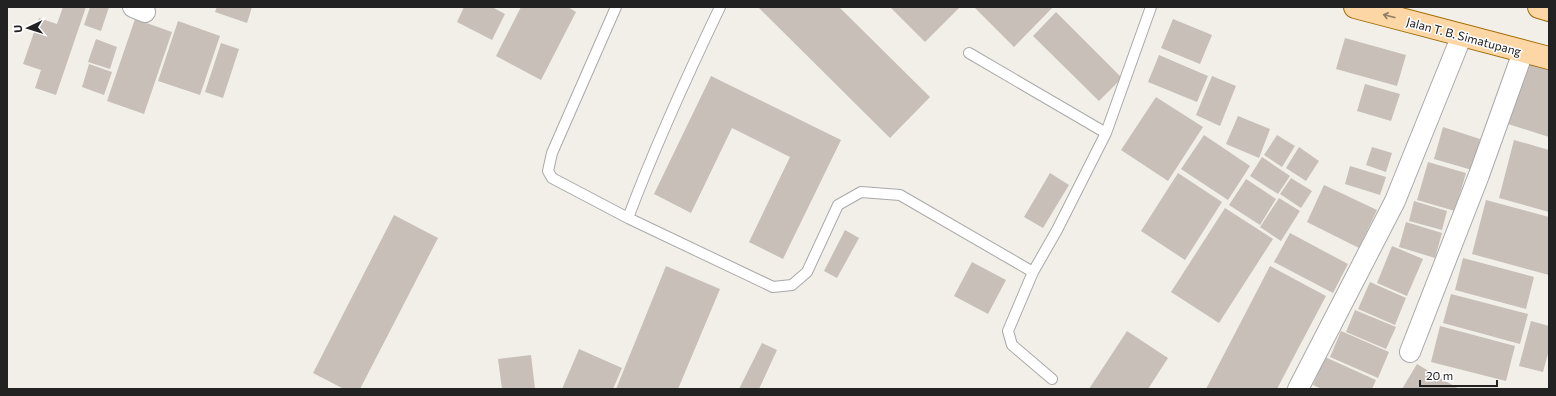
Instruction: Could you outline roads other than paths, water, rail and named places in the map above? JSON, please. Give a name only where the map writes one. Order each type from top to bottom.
[{"type":"main road","name":"Jalan T. B. Simatupang","points":[[1355,7],[1549,58]]},
{"type":"main road","points":[[1538,7],[1549,10]]},
{"type":"street","points":[[1298,389],[1395,201],[1462,35]]},
{"type":"street","points":[[1410,352],[1479,175],[1523,52]]},
{"type":"lane","points":[[616,7],[556,142],[548,171],[552,178],[628,218],[773,287],[792,285],[807,272],[838,205],[861,192],[900,195],[1033,272]]},
{"type":"lane","points":[[628,218],[691,67],[720,7]]},
{"type":"lane","points":[[1052,379],[1012,345],[1008,337],[1008,331],[1033,272],[1057,230],[1106,133],[1151,7]]},
{"type":"lane","points":[[969,53],[1106,133]]}]
